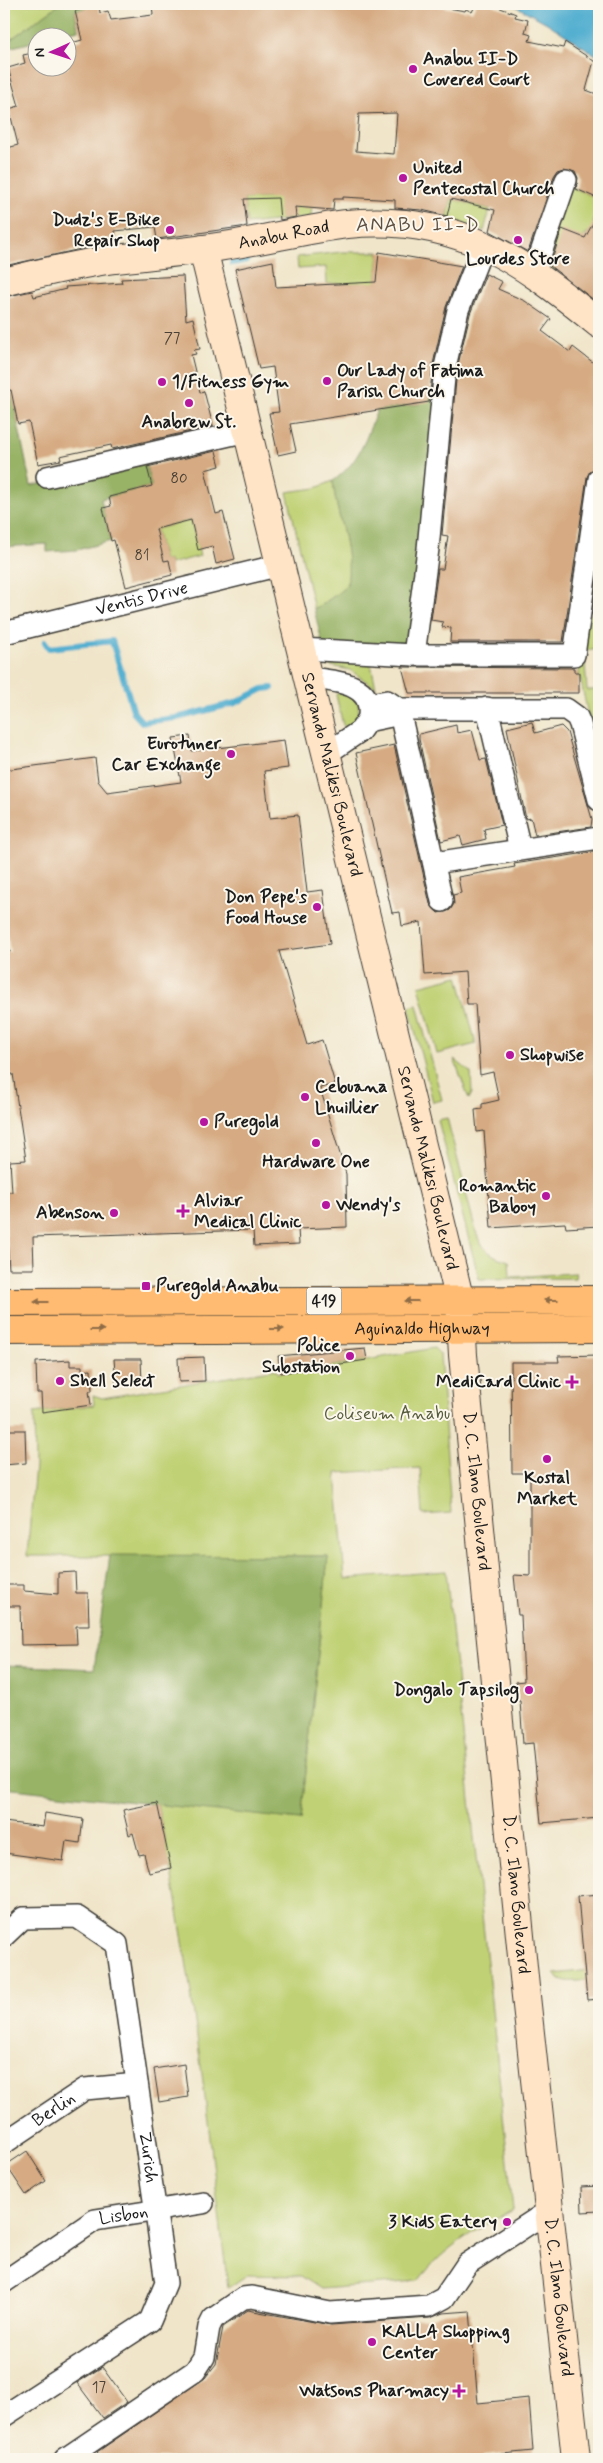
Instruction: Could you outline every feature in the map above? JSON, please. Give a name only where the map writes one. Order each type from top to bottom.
[{"type":"highway","name":"Aguinaldo Highway","points":[[4,1302],[599,1300]]},
{"type":"highway","name":"Aguinaldo Highway","points":[[4,1330],[599,1328]]},
{"type":"street","points":[[534,273],[566,180]]},
{"type":"street","name":"Anabu Road","points":[[4,282],[115,260],[203,250],[328,227],[380,223],[425,226],[484,244],[534,273],[599,324]]},
{"type":"street","points":[[414,655],[428,549],[445,367],[458,310],[484,244]]},
{"type":"street","name":"Servando Maliksi Boulevard","points":[[203,250],[460,1301],[460,1328]]},
{"type":"street","points":[[47,477],[247,431]]},
{"type":"street","points":[[300,649],[414,655],[574,655],[599,479]]},
{"type":"street","name":"Ventis Drive","points":[[4,633],[280,565]]},
{"type":"street","points":[[308,678],[355,686],[363,692],[368,713],[360,731],[326,754]]},
{"type":"street","points":[[487,708],[520,849]]},
{"type":"street","points":[[368,713],[391,716],[399,709],[566,709],[577,717],[593,748],[599,800]]},
{"type":"street","points":[[399,709],[442,901]]},
{"type":"street","points":[[434,863],[599,838]]},
{"type":"street","name":"D. C. Ilano Boulevard","points":[[460,1328],[525,1987],[576,2459]]},
{"type":"street","name":"Zurich","points":[[4,1936],[23,1918],[77,1917],[117,1944],[166,2284],[150,2321],[4,2416]]},
{"type":"street","name":"Berlin","points":[[4,2143],[85,2089],[137,2084]]},
{"type":"street","name":"Lisbon","points":[[4,2282],[95,2220],[155,2209],[203,2203]]},
{"type":"street","points":[[65,2459],[195,2371],[204,2357],[211,2322],[238,2300],[252,2297],[330,2313],[429,2306],[444,2298],[466,2264],[550,2210]]},
{"type":"green space","points":[[4,4],[60,4],[4,44]]},
{"type":"green space","points":[[60,4],[102,4],[75,11],[78,28],[28,28],[28,43],[4,49],[4,44]]},
{"type":"green space","points":[[314,178],[311,217],[247,224],[244,199],[269,198]]},
{"type":"green space","points":[[569,186],[599,199],[599,211],[593,223],[599,226],[599,236],[588,232],[556,269],[553,276],[541,265]]},
{"type":"green space","points":[[451,199],[490,209],[484,231],[447,219]]},
{"type":"green space","points":[[342,252],[379,252],[372,330],[364,330],[361,283],[327,284],[326,267],[298,269],[297,257]]},
{"type":"green space","points":[[417,388],[439,390],[409,659],[326,659],[314,609],[332,598],[347,585],[348,572],[346,546],[333,481],[350,466],[361,450],[377,410],[420,404]]},
{"type":"green space","points":[[11,390],[31,486],[145,461],[152,486],[101,499],[111,541],[77,550],[47,552],[47,544],[4,547],[4,391]]},
{"type":"green space","points":[[333,481],[348,559],[348,585],[314,609],[287,492],[316,488]]},
{"type":"green space","points":[[191,520],[200,556],[170,564],[169,560],[164,561],[156,529]]},
{"type":"green space","points":[[585,614],[599,616],[599,649],[584,651],[587,690],[596,690],[597,706],[599,706],[599,739],[592,734],[579,672]]},
{"type":"green space","points":[[326,659],[370,659],[376,688],[350,670],[327,665]]},
{"type":"green space","points":[[338,692],[358,699],[359,719],[346,728],[343,725],[336,695]]},
{"type":"green space","points":[[458,976],[476,1044],[437,1054],[419,986]]},
{"type":"green space","points":[[417,1005],[442,1100],[433,1102],[409,1007]]},
{"type":"green space","points":[[454,1059],[471,1073],[472,1093],[469,1099]]},
{"type":"green space","points":[[447,1118],[476,1232],[484,1248],[492,1255],[509,1261],[510,1277],[576,1273],[575,1278],[479,1279],[438,1120]]},
{"type":"green space","name":"Coliseum Anabu","points":[[434,1348],[440,1354],[451,1513],[423,1515],[420,1468],[336,1473],[345,1579],[446,1571],[513,2210],[473,2232],[450,2248],[439,2257],[418,2281],[321,2289],[301,2276],[247,2275],[228,2288],[190,1984],[157,1803],[301,1820],[328,1556],[27,1556],[35,1466],[34,1413],[94,1405],[93,1395],[102,1398],[277,1369],[278,1373],[327,1367]]},
{"type":"green space","points":[[110,1555],[328,1556],[301,1820],[4,1788],[4,1665],[94,1669]]},
{"type":"green space","points":[[599,1969],[599,1978],[582,1981],[564,1980],[554,1974]]},
{"type":"water","points":[[512,4],[599,4],[599,57],[547,23]]},
{"type":"building","points":[[152,4],[426,4],[465,11],[466,9],[472,12],[476,4],[490,4],[516,14],[515,17],[528,20],[525,33],[531,35],[529,41],[563,48],[565,42],[594,61],[586,90],[599,95],[599,199],[576,189],[578,178],[575,171],[564,168],[558,170],[554,176],[528,252],[490,231],[495,210],[451,199],[447,216],[422,210],[395,208],[395,200],[343,197],[343,199],[334,199],[333,210],[295,207],[296,217],[280,220],[278,198],[244,199],[247,226],[157,239],[155,227],[115,231],[116,238],[89,241],[90,247],[4,266],[4,149],[18,145],[9,109],[19,106],[8,68],[25,63],[23,55],[28,54],[28,78],[78,78],[78,41],[82,40],[75,11],[99,5],[100,13],[108,11],[111,20],[153,15]],"holes":[[[397,113],[394,154],[356,151],[359,114]]]},
{"type":"building","points":[[599,212],[599,304],[550,266],[562,229],[585,238]]},
{"type":"building","points":[[379,252],[462,266],[446,307],[433,364],[429,402],[290,424],[296,451],[278,455],[269,413],[279,412],[273,367],[259,369],[235,269],[273,261],[276,287],[376,282]]},
{"type":"building","points":[[486,274],[502,282],[498,289],[525,301],[551,319],[542,331],[570,352],[573,347],[599,367],[599,467],[590,471],[587,477],[563,642],[450,642],[451,628],[442,627],[443,622],[431,620],[438,569],[443,569],[448,536],[442,535],[457,369],[470,314]]},
{"type":"building","points":[[183,276],[186,320],[193,318],[200,349],[194,350],[196,354],[191,355],[200,392],[204,391],[213,426],[112,449],[111,445],[60,456],[61,460],[38,464],[29,422],[18,424],[11,390],[4,391],[4,297],[32,291],[34,297],[66,289],[65,287],[122,283],[121,279]]},
{"type":"building","points":[[216,451],[220,466],[205,470],[216,514],[223,512],[235,559],[216,564],[212,546],[198,550],[191,520],[156,529],[164,561],[169,560],[172,575],[126,587],[114,540],[111,541],[103,508],[111,506],[109,497],[152,486],[147,467]]},
{"type":"building","points":[[599,566],[599,616],[592,615]]},
{"type":"building","points":[[402,667],[574,668],[574,672],[579,672],[579,693],[409,693]]},
{"type":"building","points":[[532,722],[535,733],[561,726],[567,732],[592,819],[591,827],[535,835],[531,818],[526,819],[507,728]]},
{"type":"building","points":[[456,725],[457,733],[472,730],[480,760],[486,759],[502,825],[484,829],[486,839],[463,845],[460,836],[441,841],[419,739],[419,734]]},
{"type":"building","name":"Puregold","points":[[190,736],[192,751],[284,740],[288,768],[264,771],[270,818],[298,815],[307,892],[323,890],[330,944],[279,951],[307,1045],[322,1040],[335,1084],[320,1088],[346,1174],[347,1227],[298,1229],[299,1244],[254,1246],[253,1230],[33,1237],[34,1269],[9,1269],[4,1192],[12,1192],[10,1161],[26,1160],[13,1074],[4,1075],[4,952],[10,952],[4,906],[4,770],[95,758],[98,781],[107,792],[181,782],[173,738]]},
{"type":"building","name":"Shopwise","points":[[394,745],[430,904],[438,913],[450,910],[454,904],[453,895],[461,893],[458,877],[515,867],[514,864],[599,851],[599,1226],[566,1228],[565,1223],[491,1228],[484,1131],[477,1132],[475,1110],[482,1109],[482,1104],[499,1100],[493,1072],[480,1075],[475,1004],[467,1004],[465,972],[425,975],[421,922],[402,926],[400,912],[392,913],[356,753]]},
{"type":"building","points":[[365,1348],[367,1360],[281,1373],[278,1356]]},
{"type":"building","points":[[599,1355],[599,1578],[597,1578],[599,1818],[541,1823],[533,1743],[523,1744],[520,1701],[517,1701],[516,1682],[524,1681],[521,1615],[518,1615],[514,1575],[530,1576],[530,1473],[512,1473],[511,1362],[559,1362],[558,1356]]},
{"type":"building","points":[[204,1357],[205,1381],[179,1382],[178,1358]]},
{"type":"building","points":[[114,1359],[141,1359],[142,1383],[116,1384]]},
{"type":"building","points":[[70,1360],[70,1366],[82,1366],[82,1371],[91,1370],[92,1391],[89,1391],[91,1405],[42,1412],[41,1393],[37,1393],[36,1362]]},
{"type":"building","points":[[4,1430],[25,1430],[26,1463],[4,1465]]},
{"type":"building","points":[[75,1572],[76,1593],[88,1593],[89,1626],[76,1626],[77,1644],[21,1645],[20,1606],[5,1606],[6,1585],[24,1585],[24,1591],[58,1594],[58,1573]]},
{"type":"building","points":[[157,1803],[171,1868],[149,1873],[144,1854],[139,1855],[133,1833],[129,1835],[123,1810]]},
{"type":"building","points":[[45,1813],[83,1819],[80,1843],[66,1841],[63,1861],[4,1853],[4,1822],[43,1827]]},
{"type":"building","points":[[599,1894],[599,1999],[587,2000],[578,1896]]},
{"type":"building","points":[[184,2064],[188,2097],[159,2102],[154,2069]]},
{"type":"building","points":[[27,2151],[46,2181],[26,2195],[6,2165]]},
{"type":"building","points":[[599,2186],[599,2211],[582,2212],[581,2187]]},
{"type":"building","name":"KALLA Shopping Center","points":[[248,2310],[331,2325],[430,2318],[443,2313],[470,2311],[478,2403],[529,2398],[533,2451],[483,2456],[483,2459],[103,2459],[97,2452],[205,2378],[216,2364],[223,2327]]},
{"type":"building","points":[[102,2367],[127,2402],[103,2418],[77,2383]]},
{"type":"waterway","points":[[232,263],[246,260]]},
{"type":"waterway","points":[[45,642],[49,648],[112,641],[134,713],[142,722],[177,718],[235,703],[263,689],[272,688]]},
{"type":"place","name":"Anabu II-D Covered Court","points":[[413,69]]},
{"type":"place","name":"United Pentecostal Church","points":[[403,178]]},
{"type":"place","name":"Dudz's E-Bike Repair Shop","points":[[170,230]]},
{"type":"place","name":"Lourdes Store","points":[[518,240]]},
{"type":"place","name":"Our Lady of Fatima Parish Church","points":[[327,381]]},
{"type":"place","name":"1/Fitness Gym","points":[[162,382]]},
{"type":"place","name":"Anabrew St.","points":[[189,403]]},
{"type":"place","name":"Eurotuner Car Exchange","points":[[231,754]]},
{"type":"place","name":"Don Pepe's Food House","points":[[317,907]]},
{"type":"place","name":"Shopwise","points":[[510,1055]]},
{"type":"place","name":"Cebuana Lhuillier","points":[[305,1097]]},
{"type":"place","name":"Puregold","points":[[204,1122]]},
{"type":"place","name":"Hardware One","points":[[316,1143]]},
{"type":"place","name":"Romantic Baboy","points":[[546,1196]]},
{"type":"place","name":"Wendy's","points":[[326,1205]]},
{"type":"place","name":"Alviar Medical Clinic","points":[[183,1211]]},
{"type":"place","name":"Abenson","points":[[114,1213]]},
{"type":"place","name":"Puregold Anabu","points":[[146,1286]]},
{"type":"place","name":"Police Substation","points":[[350,1356]]},
{"type":"place","name":"Shell Select","points":[[60,1381]]},
{"type":"place","name":"MediCard Clinic","points":[[572,1382]]},
{"type":"place","name":"Kostal Market","points":[[547,1459]]},
{"type":"place","name":"Dongalo Tapsilog","points":[[529,1690]]},
{"type":"place","name":"3 Kids Eatery","points":[[507,2222]]},
{"type":"place","name":"KALLA Shopping Center","points":[[372,2342]]},
{"type":"place","name":"Watsons Pharmacy","points":[[459,2391]]},
{"type":"district","name":"ANABU II-D","points":[[418,225]]}]
